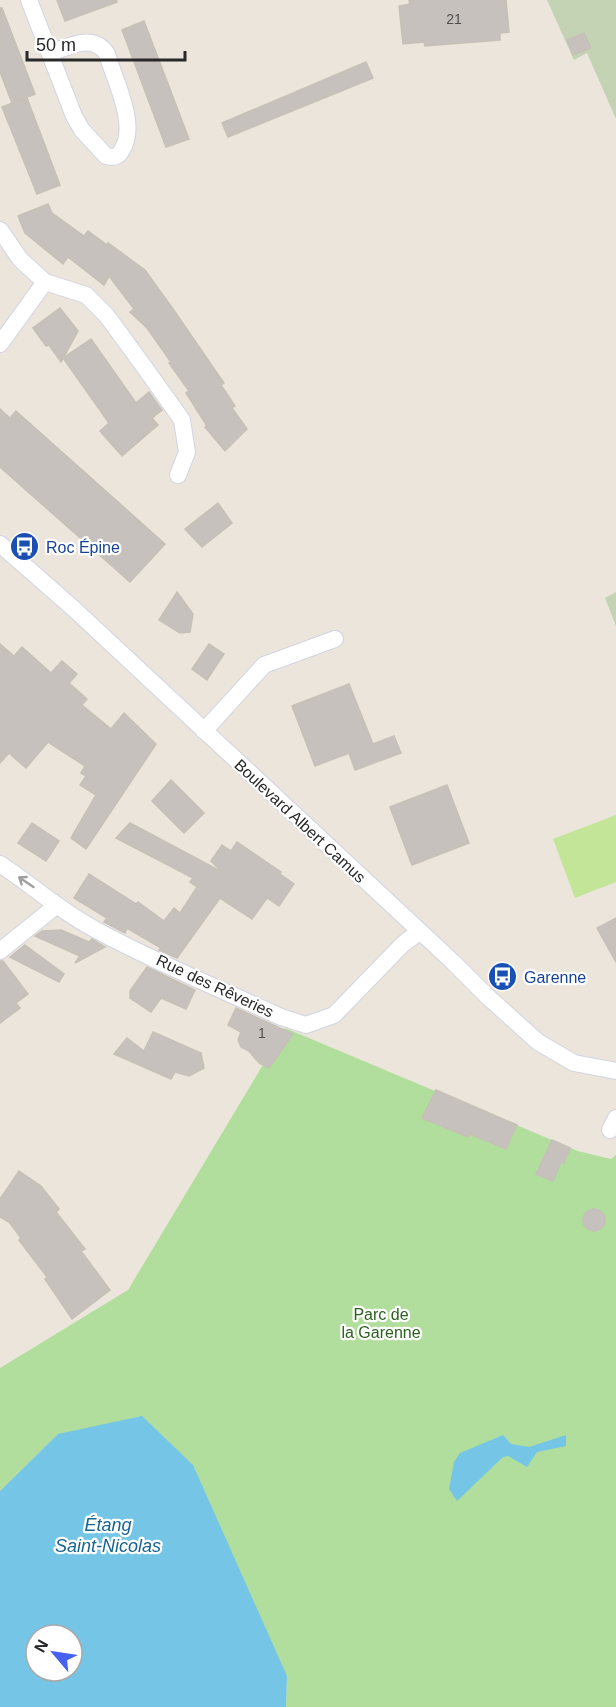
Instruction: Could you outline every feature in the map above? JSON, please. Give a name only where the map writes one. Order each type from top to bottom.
[{"type":"street","points":[[29,0],[74,116],[82,130],[106,156],[118,155],[126,143],[128,124],[107,54],[103,48],[96,43],[83,42],[50,53]]},
{"type":"street","points":[[0,230],[20,259],[45,282],[86,296],[107,316],[182,420],[187,452],[178,475]]},
{"type":"street","points":[[0,344],[45,282]]},
{"type":"street","name":"Boulevard Albert Camus","points":[[0,544],[74,609],[538,1042],[574,1063],[616,1071]]},
{"type":"street","points":[[204,731],[264,665],[334,639]]},
{"type":"street","name":"Rue des Rêveries","points":[[0,864],[67,913],[108,936],[271,1012],[306,1025],[334,1015],[403,944],[419,932]]},
{"type":"street","points":[[0,951],[55,903]]},
{"type":"green space","points":[[547,0],[616,0],[616,119],[587,53],[574,60]]},
{"type":"green space","points":[[616,592],[616,626],[605,598]]},
{"type":"green space","points":[[616,815],[616,882],[575,898],[553,839]]},
{"type":"green space","name":"Parc de la Garenne","points":[[285,1028],[578,1151],[611,1159],[616,1155],[616,1707],[286,1707],[287,1676],[58,1434],[0,1491],[0,1368],[128,1290]]},
{"type":"water","name":"Étang Saint-Nicolas","points":[[142,1416],[193,1465],[287,1676],[286,1707],[0,1707],[0,1491],[58,1434]]},
{"type":"water","points":[[503,1435],[511,1444],[529,1447],[566,1435],[566,1446],[537,1452],[527,1467],[508,1456],[503,1457],[457,1501],[449,1489],[454,1462],[460,1453]]},
{"type":"building","points":[[57,0],[116,0],[117,2],[65,21]]},
{"type":"building","points":[[409,0],[506,0],[509,32],[500,33],[500,40],[425,46],[424,42],[403,44],[399,6],[410,4]]},
{"type":"building","points":[[0,8],[2,8],[35,94],[12,103],[0,72]]},
{"type":"building","points":[[144,21],[189,139],[166,147],[122,30]]},
{"type":"building","points":[[584,33],[591,48],[573,55],[567,40]]},
{"type":"building","points":[[366,62],[373,78],[228,137],[222,123]]},
{"type":"building","points":[[27,98],[60,185],[37,194],[2,107]]},
{"type":"building","points":[[48,204],[52,213],[84,236],[88,231],[145,270],[173,309],[224,383],[221,385],[235,406],[232,408],[247,429],[225,451],[205,427],[207,426],[186,393],[189,391],[169,363],[171,362],[147,328],[130,312],[134,309],[109,276],[104,285],[68,257],[63,264],[25,233],[18,216]]},
{"type":"building","points":[[60,308],[78,331],[61,362],[33,328]]},
{"type":"building","points":[[91,339],[136,403],[149,392],[162,410],[152,418],[158,425],[122,456],[100,431],[109,423],[63,358]]},
{"type":"building","points":[[0,409],[10,418],[16,411],[165,544],[130,582],[0,467]]},
{"type":"building","points":[[218,503],[232,523],[202,547],[185,529]]},
{"type":"building","points":[[177,592],[193,614],[190,632],[180,633],[159,620]]},
{"type":"building","points":[[0,644],[14,656],[22,647],[51,673],[62,661],[77,674],[69,683],[87,699],[82,705],[111,729],[124,713],[156,744],[86,849],[71,838],[96,795],[80,785],[86,776],[81,773],[85,766],[48,742],[26,768],[9,753],[0,763]]},
{"type":"building","points":[[209,644],[224,654],[207,680],[192,669]]},
{"type":"building","points":[[349,684],[373,744],[394,736],[401,753],[355,770],[349,753],[315,766],[292,706]]},
{"type":"building","points":[[171,780],[204,813],[184,833],[152,801]]},
{"type":"building","points":[[447,785],[469,843],[412,865],[390,807]]},
{"type":"building","points":[[32,823],[59,841],[46,861],[18,843]]},
{"type":"building","points":[[130,823],[222,872],[211,861],[222,845],[231,851],[237,842],[281,872],[280,874],[294,884],[279,906],[267,898],[252,919],[220,898],[177,958],[159,950],[161,948],[127,928],[125,933],[104,922],[107,918],[74,898],[89,874],[136,904],[138,902],[164,921],[174,908],[180,913],[197,887],[190,882],[193,878],[116,838]]},
{"type":"building","points":[[616,918],[616,962],[597,928]]},
{"type":"building","points":[[61,930],[89,942],[92,939],[105,947],[75,963],[80,956],[35,936],[42,931]]},
{"type":"building","points":[[25,945],[64,974],[59,982],[10,957]]},
{"type":"building","points":[[0,961],[3,961],[28,994],[16,1003],[20,1008],[0,1023]]},
{"type":"building","points":[[147,967],[195,990],[186,1009],[161,998],[151,1012],[130,998],[130,991]]},
{"type":"building","points":[[236,1008],[293,1034],[269,1068],[259,1063],[249,1051],[241,1047],[238,1040],[241,1032],[228,1025]]},
{"type":"building","points":[[153,1032],[201,1053],[204,1068],[189,1076],[175,1072],[171,1079],[114,1054],[127,1038],[144,1051]]},
{"type":"building","points":[[436,1090],[517,1125],[506,1149],[470,1134],[468,1137],[422,1118]]},
{"type":"building","points":[[552,1140],[570,1148],[553,1181],[536,1174]]},
{"type":"building","points":[[19,1171],[41,1186],[59,1209],[56,1212],[85,1249],[81,1251],[110,1290],[72,1319],[45,1279],[47,1277],[19,1240],[21,1238],[9,1222],[0,1217],[0,1199]]},
{"type":"building","points":[[594,1209],[604,1216],[605,1220],[598,1230],[594,1231],[584,1224],[583,1220],[590,1210]]},
{"type":"place","name":"Roc Épine","points":[[25,547]]},
{"type":"place","name":"Garenne","points":[[503,977]]}]
